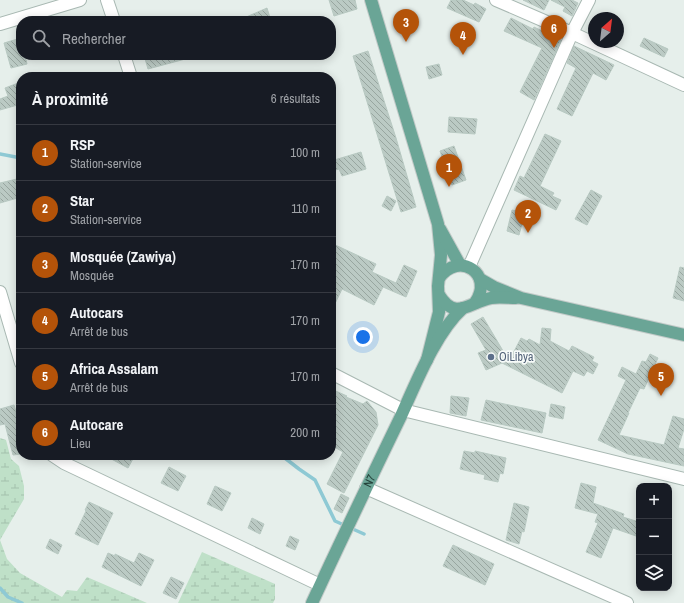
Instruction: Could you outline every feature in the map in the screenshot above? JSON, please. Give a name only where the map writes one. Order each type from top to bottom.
[{"type":"main road","points":[[371,0],[438,224],[441,255],[438,286],[439,312],[427,360]]},
{"type":"main road","points":[[438,224],[464,266]]},
{"type":"main road","points":[[439,278],[444,271],[452,266],[464,266],[476,272],[482,287],[480,296],[475,303]]},
{"type":"main road","points":[[480,279],[494,287],[521,298],[684,335]]},
{"type":"main road","points":[[439,295],[444,302],[451,307],[459,309],[468,308],[475,303],[491,298],[521,298]]},
{"type":"main road","points":[[427,360],[451,320],[463,308]]},
{"type":"main road","name":"N7","points":[[312,603],[427,360]]},
{"type":"street","points":[[27,16],[80,0]]},
{"type":"street","points":[[107,0],[112,16]]},
{"type":"street","points":[[496,0],[572,33],[684,85]]},
{"type":"street","points":[[464,266],[572,33],[589,0]]},
{"type":"street","points":[[0,24],[16,19]]},
{"type":"street","points":[[126,60],[129,72]]},
{"type":"street","points":[[0,292],[16,346]]},
{"type":"street","points":[[336,376],[403,410],[684,479]]},
{"type":"street","points":[[60,460],[320,585]]},
{"type":"street","points":[[366,488],[627,603]]},
{"type":"green space","points":[[0,438],[6,440],[11,459],[19,466],[24,486],[24,499],[0,540]]},
{"type":"green space","points":[[0,540],[7,559],[20,573],[62,597],[67,590],[77,591],[87,577],[147,603],[0,603]]},
{"type":"green space","points":[[202,552],[275,584],[275,599],[273,603],[178,603]]},
{"type":"building","points":[[329,0],[355,0],[357,9],[334,16]]},
{"type":"building","points":[[451,0],[463,0],[474,5],[475,3],[486,9],[479,22],[447,8]]},
{"type":"building","points":[[523,0],[549,0],[544,10]]},
{"type":"building","points":[[551,0],[572,0],[578,3],[572,16],[563,11],[565,7]]},
{"type":"building","points":[[267,8],[269,16],[249,16]]},
{"type":"building","points":[[511,18],[533,29],[534,27],[561,40],[534,100],[520,92],[542,48],[504,31]]},
{"type":"building","points":[[644,38],[668,49],[664,57],[640,46]]},
{"type":"building","points":[[16,39],[16,60],[26,60],[27,64],[11,68],[4,43]]},
{"type":"building","points":[[574,46],[614,65],[606,80],[593,73],[572,116],[557,109],[576,68],[567,63]]},
{"type":"building","points":[[368,51],[416,207],[401,212],[353,56]]},
{"type":"building","points":[[145,60],[182,60],[148,69]]},
{"type":"building","points":[[439,64],[442,75],[429,79],[426,67]]},
{"type":"building","points":[[16,84],[16,105],[0,110],[0,99],[8,96],[5,88]]},
{"type":"building","points":[[449,117],[477,119],[475,134],[448,132]]},
{"type":"building","points":[[545,134],[561,141],[540,186],[554,193],[552,196],[561,200],[556,210],[514,190],[520,176],[524,178]]},
{"type":"building","points":[[454,146],[466,180],[452,185],[440,151]]},
{"type":"building","points":[[361,152],[366,169],[342,176],[339,169],[336,170],[336,160]]},
{"type":"building","points":[[16,179],[16,198],[0,203],[0,183]]},
{"type":"building","points":[[591,190],[602,196],[587,225],[575,219]]},
{"type":"building","points":[[387,196],[396,201],[391,211],[382,206]]},
{"type":"building","points":[[512,210],[525,213],[519,235],[507,231]]},
{"type":"building","points":[[336,245],[376,264],[372,272],[396,283],[404,265],[417,271],[406,297],[383,287],[374,305],[342,289],[336,302]]},
{"type":"building","points":[[680,267],[684,268],[684,301],[673,298]]},
{"type":"building","points":[[483,317],[509,361],[521,338],[527,341],[529,339],[540,345],[542,328],[551,329],[550,341],[569,351],[572,346],[594,357],[592,361],[598,364],[593,374],[587,371],[584,376],[573,371],[562,393],[502,363],[486,370],[478,353],[486,350],[471,324]]},
{"type":"building","points":[[650,354],[658,358],[644,389],[640,388],[619,435],[664,445],[673,416],[684,419],[684,429],[678,448],[684,449],[684,466],[628,454],[598,440],[626,380],[618,376],[622,367],[636,374],[642,361],[646,362]]},
{"type":"building","points":[[336,391],[363,404],[367,401],[376,412],[378,425],[344,493],[327,484],[343,452],[336,448]]},
{"type":"building","points":[[451,396],[469,398],[466,416],[450,413]]},
{"type":"building","points":[[486,400],[546,413],[542,433],[481,420]]},
{"type":"building","points":[[551,404],[565,407],[563,419],[549,416]]},
{"type":"building","points":[[14,405],[16,412],[16,455],[13,455],[5,424],[0,425],[0,409]]},
{"type":"building","points":[[464,451],[475,453],[475,451],[506,458],[503,474],[500,473],[498,482],[484,479],[485,475],[460,469]]},
{"type":"building","points":[[113,460],[132,460],[128,468]]},
{"type":"building","points":[[169,467],[186,476],[178,491],[161,483]]},
{"type":"building","points":[[581,483],[596,487],[593,503],[624,514],[623,517],[636,521],[636,536],[613,528],[601,558],[586,552],[598,523],[595,522],[598,514],[575,508]]},
{"type":"building","points":[[215,486],[231,493],[222,511],[207,504]]},
{"type":"building","points":[[341,494],[349,498],[342,513],[334,509]]},
{"type":"building","points":[[89,502],[113,513],[98,545],[75,534]]},
{"type":"building","points":[[514,503],[529,507],[524,532],[522,531],[519,544],[506,540]]},
{"type":"building","points":[[252,518],[264,524],[260,534],[248,528]]},
{"type":"building","points":[[290,536],[299,540],[295,550],[286,546]]},
{"type":"building","points":[[50,539],[62,545],[58,554],[46,548]]},
{"type":"building","points":[[453,545],[494,564],[485,585],[443,566]]},
{"type":"building","points":[[108,553],[115,556],[115,554],[134,563],[139,553],[154,560],[141,586],[102,567]]},
{"type":"building","points":[[171,577],[184,583],[176,599],[163,593]]},
{"type":"waterway","points":[[0,154],[16,157]]},
{"type":"waterway","points":[[287,460],[315,480],[335,521],[364,534]]},
{"type":"waterway","points":[[0,588],[8,597],[22,603]]},
{"type":"place","name":"Mosquée (Zawiya)","points":[[406,42]]},
{"type":"place","name":"Autocare","points":[[554,48]]},
{"type":"place","name":"Autocars","points":[[463,55]]},
{"type":"place","name":"RSP","points":[[449,187]]},
{"type":"place","name":"Star","points":[[528,233]]},
{"type":"place","name":"OiLibya","points":[[491,357]]},
{"type":"place","name":"Africa Assalam","points":[[661,396]]}]
